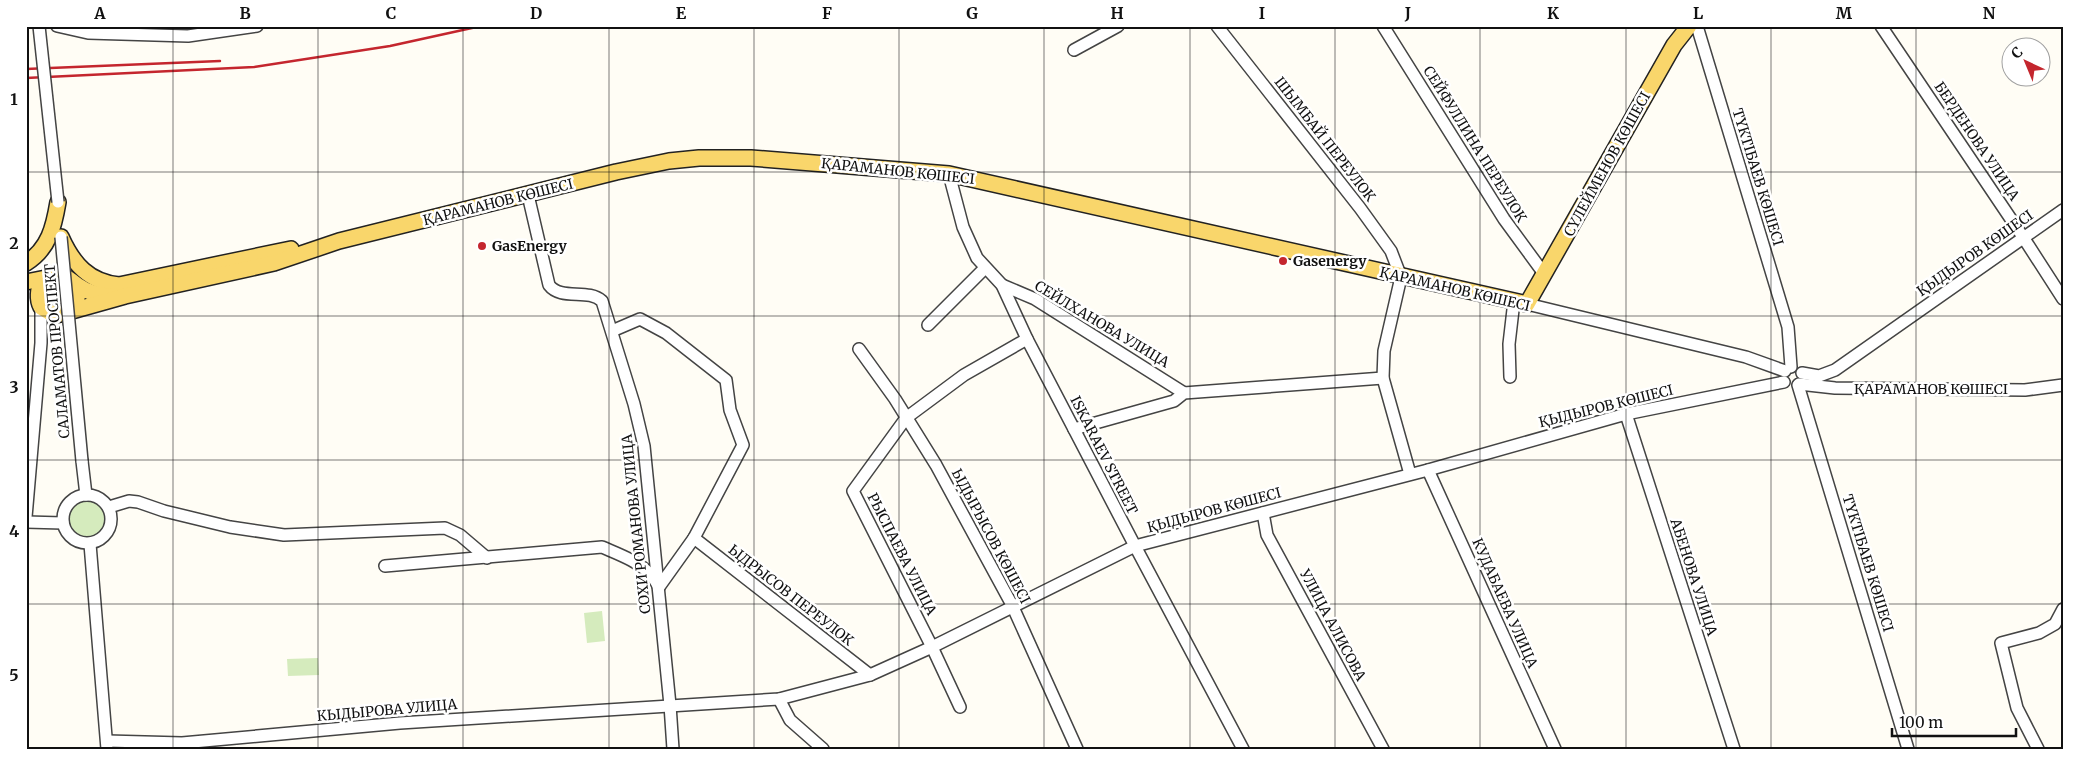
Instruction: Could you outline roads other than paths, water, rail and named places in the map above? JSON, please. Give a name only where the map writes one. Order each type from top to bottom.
[{"type":"main road","name":"СҮЛЕЙМЕНОВ КӨШЕСІ","points":[[1520,303],[1545,275],[1674,45],[1689,26]]},
{"type":"main road","name":"ҚАРАМАНОВ КӨШЕСІ","points":[[125,296],[274,262],[340,241],[625,170],[669,161],[699,158],[751,158],[949,174],[1520,303]]},
{"type":"main road","points":[[26,263],[40,252],[47,242],[55,222],[58,202]]},
{"type":"main road","points":[[61,237],[68,253],[85,273],[101,282],[120,285],[272,252],[340,241]]},
{"type":"main road","points":[[26,282],[58,274],[70,279],[90,293],[106,296],[125,296]]},
{"type":"main road","points":[[46,278],[40,284],[35,300],[47,312],[65,313],[125,296]]},
{"type":"main road","points":[[65,313],[76,302],[77,290],[75,284]]},
{"type":"street","name":"САЛАМАТОВ ПРОСПЕКТ","points":[[39,26],[86,495]]},
{"type":"street","points":[[57,26],[88,33],[188,36],[257,26]]},
{"type":"street","points":[[1074,50],[1118,26]]},
{"type":"street","name":"ШЫМБАЙ ПЕРЕУЛОК","points":[[1217,26],[1360,208],[1391,251],[1401,277]]},
{"type":"street","name":"СЕЙФУЛЛИНА ПЕРЕУЛОК","points":[[1383,26],[1504,219],[1545,275]]},
{"type":"street","name":"ТҮКТІБАЕВ КӨШЕСІ","points":[[1696,26],[1788,327],[1786,373]]},
{"type":"street","name":"БЕРДЕНОВА УЛИЦА","points":[[1881,26],[2063,299]]},
{"type":"street","name":"ISKARAEV STREET","points":[[949,174],[963,227],[977,258],[1002,285],[1027,339],[1243,749]]},
{"type":"street","name":"СОХИ РОМАНОВА УЛИЦА","points":[[528,195],[549,285],[556,291],[595,296],[600,299],[612,331],[638,418],[644,446],[659,587],[673,749]]},
{"type":"street","name":"ҚЫДЫРОВ КӨШЕСІ","points":[[1800,381],[1835,370],[2063,210]]},
{"type":"street","points":[[928,326],[985,268]]},
{"type":"street","points":[[1401,277],[1384,351],[1383,378],[1410,474]]},
{"type":"street","name":"СЕЙЛХАНОВА УЛИЦА","points":[[1002,285],[1034,299],[1184,393]]},
{"type":"street","points":[[26,517],[41,343],[35,300]]},
{"type":"street","points":[[1510,377],[1509,344],[1520,303]]},
{"type":"street","name":"ҚАРАМАНОВ КӨШЕСІ","points":[[1520,303],[1746,357],[1786,373]]},
{"type":"street","points":[[41,343],[46,331],[65,313]]},
{"type":"street","points":[[385,566],[487,558],[582,547],[602,547],[620,554],[651,574],[659,587],[694,538],[743,444],[730,410],[726,380],[666,333],[640,319],[612,331]]},
{"type":"street","name":"РЫСПАЕВА УЛИЦА","points":[[960,707],[932,647],[853,491],[907,417],[964,375],[1027,339]]},
{"type":"street","name":"ЫДЫРЫСОВ КӨШЕСІ","points":[[859,349],[907,417],[936,465],[1012,606],[1077,749]]},
{"type":"street","points":[[1797,368],[1800,381],[1788,386],[1786,373],[1797,368]]},
{"type":"street","points":[[1835,370],[1832,380],[1836,388]]},
{"type":"street","name":"ҚЫДЫРОВ КӨШЕСІ","points":[[670,705],[779,699],[870,675],[932,647],[1135,546],[1428,470],[1626,414],[1786,373]]},
{"type":"street","points":[[1074,429],[1174,401],[1184,393],[1383,378]]},
{"type":"street","name":"ТҮКТІБАЕВ КӨШЕСІ","points":[[1800,381],[1908,749]]},
{"type":"street","name":"ҚАРАМАНОВ КӨШЕСІ","points":[[1800,381],[1836,388],[2025,390],[2063,385]]},
{"type":"street","name":"АБЕНОВА УЛИЦА","points":[[1626,414],[1734,749]]},
{"type":"street","name":"КУДАБАЕВА УЛИЦА","points":[[1428,470],[1550,746]]},
{"type":"street","points":[[86,495],[95,496],[103,500],[109,507],[112,516],[111,526],[99,541],[90,544],[80,543],[66,532],[63,523],[64,513],[68,504],[76,498],[86,495]]},
{"type":"street","points":[[109,507],[129,501],[138,502],[164,511],[230,527],[284,535],[445,528],[460,535],[487,558]]},
{"type":"street","name":"УЛИЦА АЛИСОВА","points":[[1263,513],[1267,535],[1383,749]]},
{"type":"street","points":[[26,522],[63,523]]},
{"type":"street","name":"ЫДРЫСОВ ПЕРЕУЛОК","points":[[694,538],[870,675]]},
{"type":"street","points":[[90,544],[107,745]]},
{"type":"street","points":[[2038,749],[2017,708],[2001,643],[2039,633],[2055,624],[2063,609]]},
{"type":"street","points":[[779,699],[790,720],[824,749]]},
{"type":"street","name":"КЫДЫРОВА УЛИЦА","points":[[107,745],[182,743],[400,723],[670,705]]},
{"type":"railway","points":[[26,78],[254,67],[390,46],[481,26]]},
{"type":"railway","points":[[26,69],[220,61]]},
{"type":"place","name":"GasEnergy","points":[[482,246]]},
{"type":"place","name":"Gasenergy","points":[[1283,261]]}]
